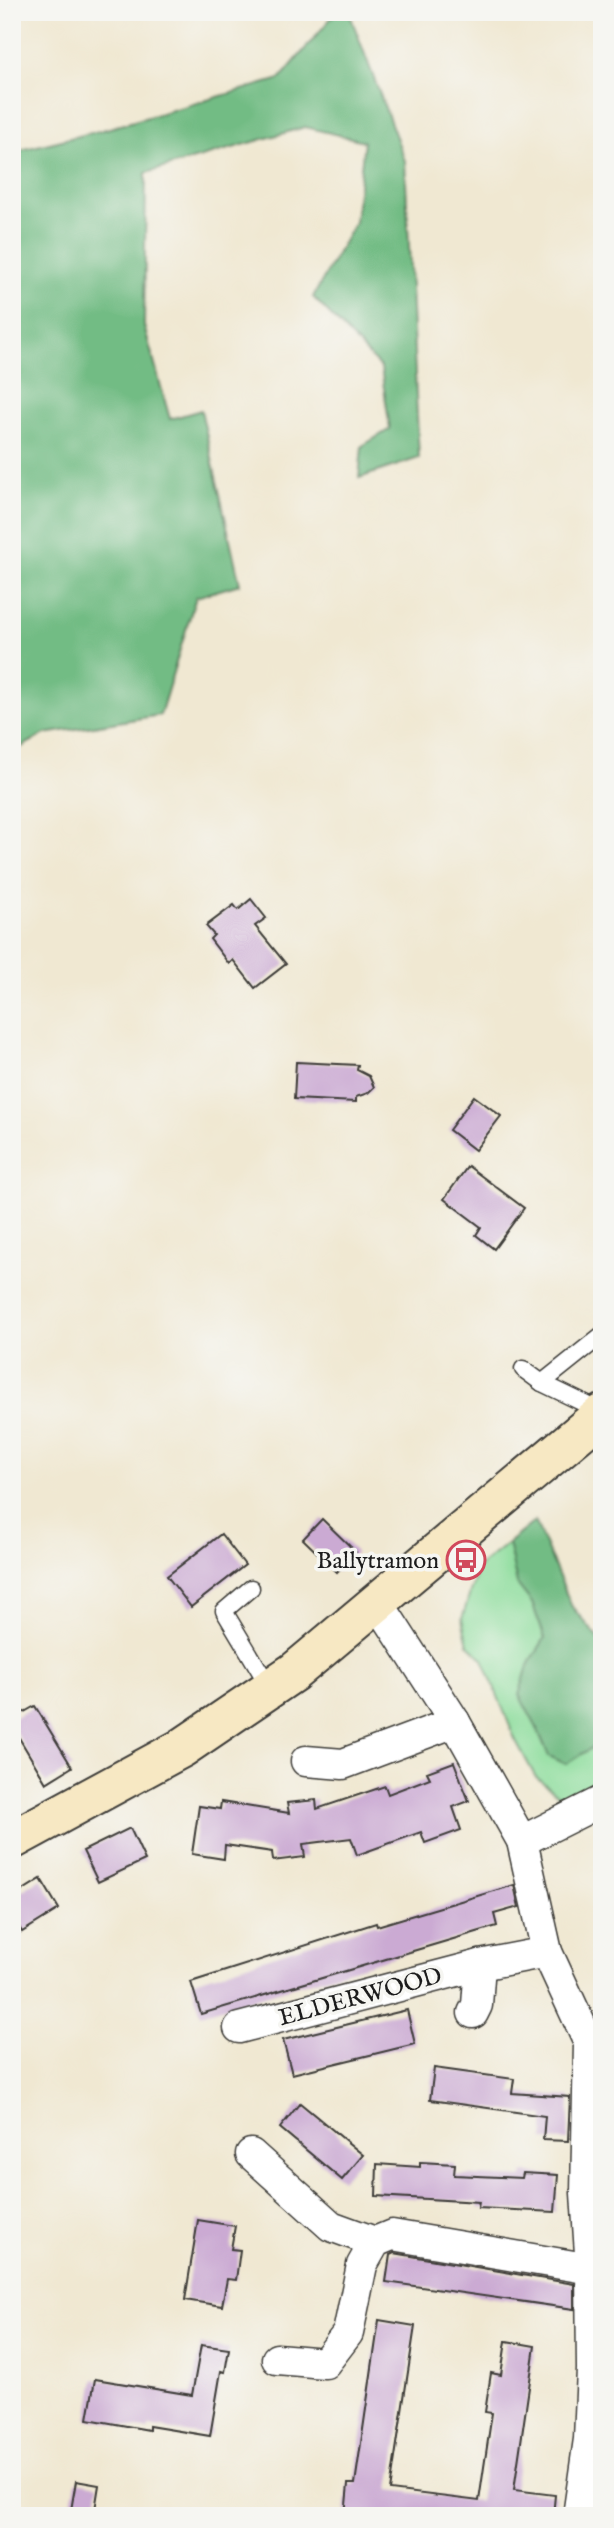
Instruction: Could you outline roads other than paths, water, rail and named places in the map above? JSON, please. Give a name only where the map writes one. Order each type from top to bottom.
[{"type":"main road","points":[[12,1840],[182,1748],[294,1672],[602,1413]]},
{"type":"street","points":[[377,1601],[455,1722],[522,1841],[547,1952],[595,2042],[586,2193],[591,2269],[592,2383],[589,2438],[578,2516]]},
{"type":"street","points":[[306,1761],[343,1764],[455,1722]]},
{"type":"street","points":[[522,1841],[602,1801]]},
{"type":"street","name":"ELDERWOOD","points":[[239,2028],[480,1965],[547,1952]]},
{"type":"street","name":"ELDERWOOD","points":[[473,2013],[477,2005],[480,1965]]},
{"type":"street","points":[[251,2154],[331,2226],[374,2242]]},
{"type":"street","points":[[277,2359],[325,2363],[348,2333],[362,2265],[374,2242],[392,2235],[591,2269]]},
{"type":"lane","points":[[542,1382],[602,1335]]},
{"type":"lane","points":[[523,1369],[542,1382],[602,1413]]},
{"type":"lane","points":[[251,1588],[224,1611],[270,1688]]},
{"type":"place","name":"Ballytramon","points":[[466,1560]]}]
